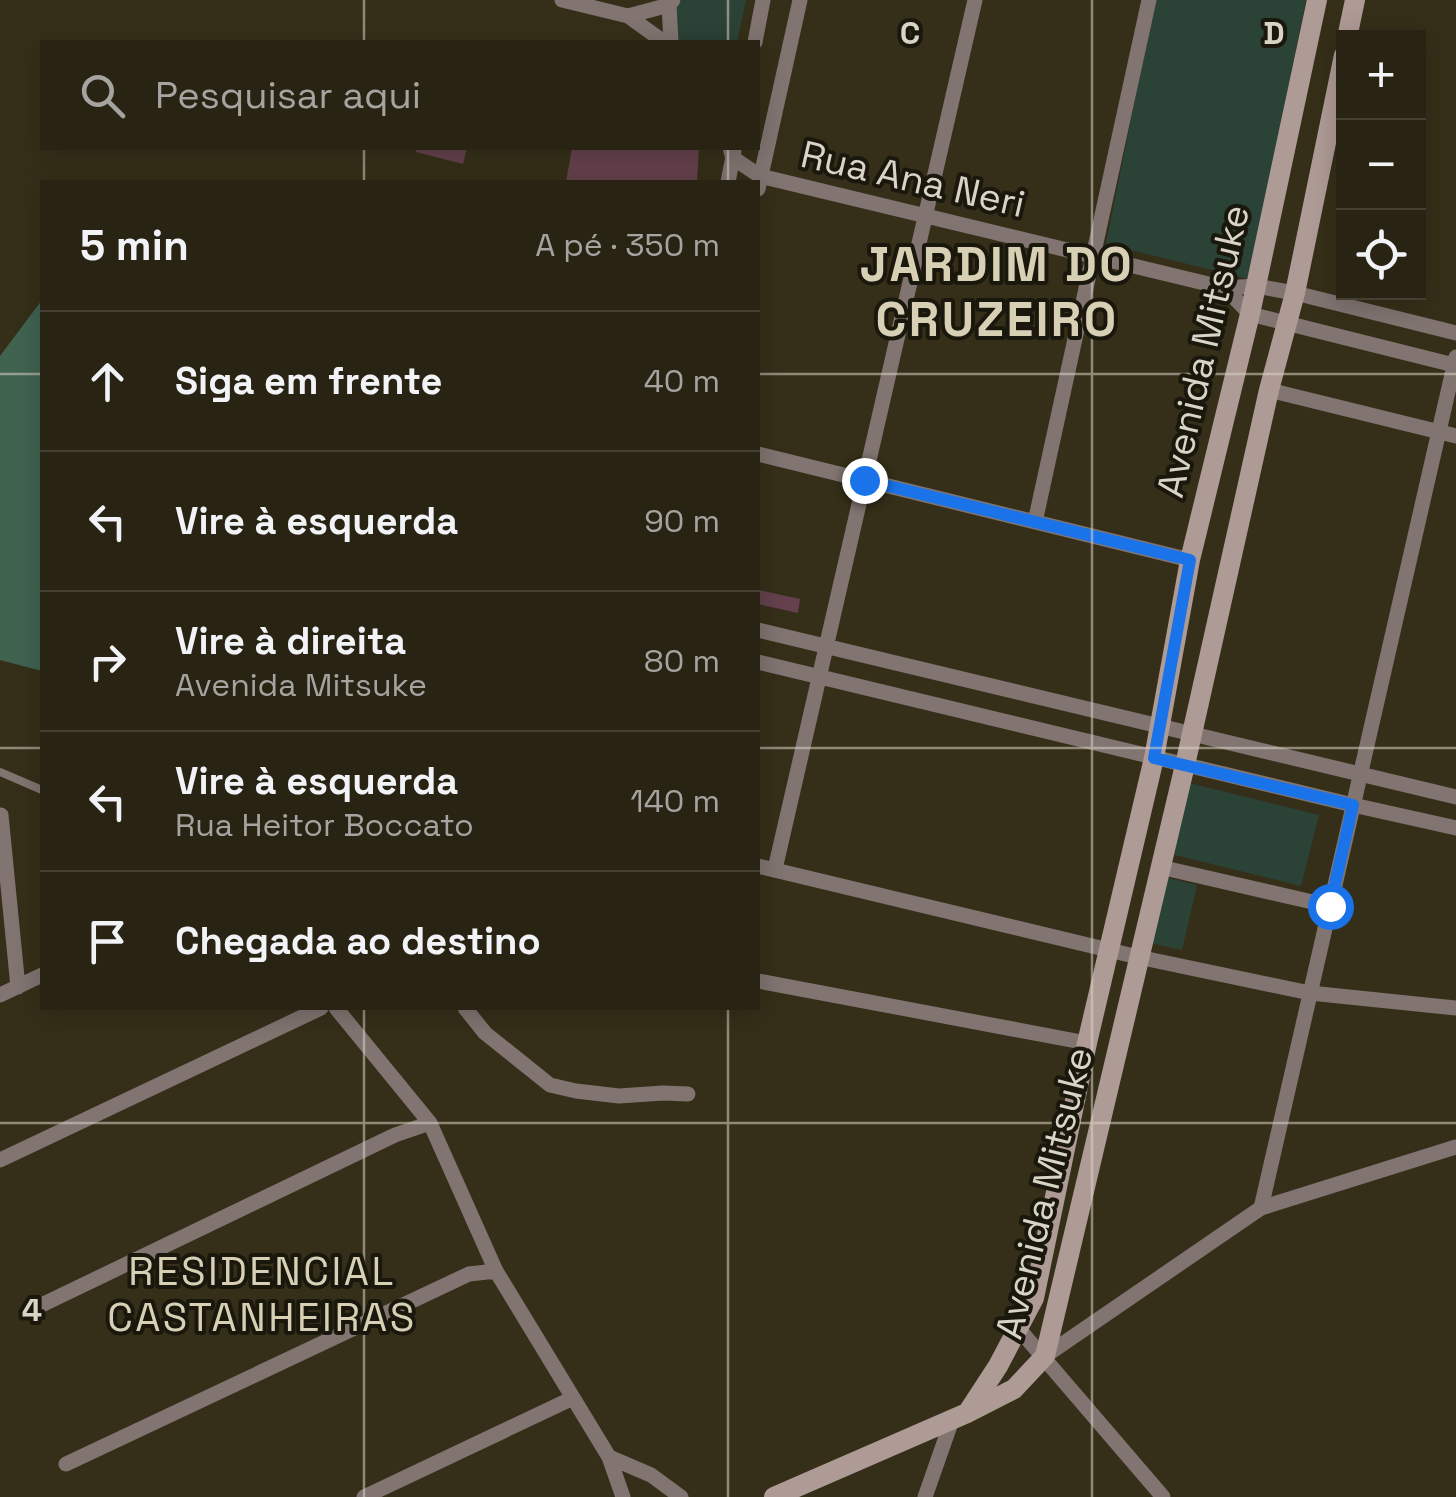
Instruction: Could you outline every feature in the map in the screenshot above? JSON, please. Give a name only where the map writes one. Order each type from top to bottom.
[{"type":"main road","name":"Avenida Mitsuke","points":[[960,1417],[998,1366],[1034,1298],[1089,1034],[1154,758],[1190,560],[1250,314],[1317,0]]},
{"type":"main road","points":[[1349,30],[1355,0]]},
{"type":"main road","name":"Avenida Mitsuke","points":[[960,1417],[1014,1388],[1044,1356],[1186,765],[1269,390],[1295,293],[1336,94]]},
{"type":"main road","points":[[1089,1034],[1120,1034]]},
{"type":"main road","points":[[774,1497],[960,1417]]},
{"type":"street","points":[[562,0],[628,16],[664,40]]},
{"type":"street","points":[[755,40],[763,0]]},
{"type":"street","points":[[759,180],[800,0]]},
{"type":"street","points":[[775,869],[975,0]]},
{"type":"street","points":[[1035,522],[1149,0]]},
{"type":"street","points":[[628,16],[671,2],[667,40]]},
{"type":"street","points":[[733,151],[757,180]]},
{"type":"street","points":[[728,180],[733,151]]},
{"type":"street","name":"Rua Ana Neri","points":[[760,182],[925,216],[1225,288],[1256,286],[1295,293],[1456,334]]},
{"type":"street","points":[[1225,288],[1250,314],[1455,361],[1261,1208]]},
{"type":"street","points":[[1269,390],[1456,436]]},
{"type":"street","points":[[760,454],[1190,560]]},
{"type":"street","points":[[760,630],[1456,798]]},
{"type":"street","points":[[760,663],[1456,828]]},
{"type":"street","points":[[0,815],[18,986]]},
{"type":"street","points":[[760,866],[1138,957],[1310,992],[1456,1008]]},
{"type":"street","points":[[1160,867],[1330,906]]},
{"type":"street","points":[[0,995],[40,976]]},
{"type":"street","points":[[760,981],[1089,1034]]},
{"type":"street","points":[[0,1160],[317,1010]]},
{"type":"street","points":[[338,1010],[430,1122],[496,1272],[610,1457],[623,1497]]},
{"type":"street","points":[[467,1010],[485,1033],[550,1085],[619,1096],[688,1094]]},
{"type":"street","points":[[27,1312],[395,1135],[430,1122]]},
{"type":"street","points":[[1044,1356],[1261,1208],[1456,1147]]},
{"type":"street","points":[[66,1464],[469,1274],[496,1272]]},
{"type":"street","points":[[1018,1328],[1163,1497]]},
{"type":"street","points":[[364,1497],[574,1398]]},
{"type":"street","points":[[925,1497],[960,1417]]},
{"type":"street","points":[[610,1457],[651,1475],[680,1497]]},
{"type":"lane","points":[[0,772],[40,789]]},
{"type":"green space","points":[[682,0],[746,0],[737,40],[678,40],[675,7]]},
{"type":"green space","points":[[1155,0],[1306,0],[1249,279],[1106,244]]},
{"type":"green space","points":[[40,303],[40,670],[0,660],[0,356]]},
{"type":"green space","points":[[1185,782],[1319,815],[1301,886],[1167,853]]},
{"type":"green space","points":[[1160,876],[1197,885],[1182,950],[1145,942]]},
{"type":"building","points":[[416,150],[466,150],[463,164]]},
{"type":"building","points":[[572,150],[699,150],[697,180],[566,180]]},
{"type":"building","points":[[760,590],[800,599],[798,613],[760,604]]},
{"type":"district","name":"JARDIM DO CRUZEIRO","points":[[997,292]]},
{"type":"district","name":"RESIDENCIAL CASTANHEIRAS","points":[[262,1294]]},
{"type":"route","points":[[864,480],[1190,560],[1154,758],[1353,805],[1330,906]]}]
